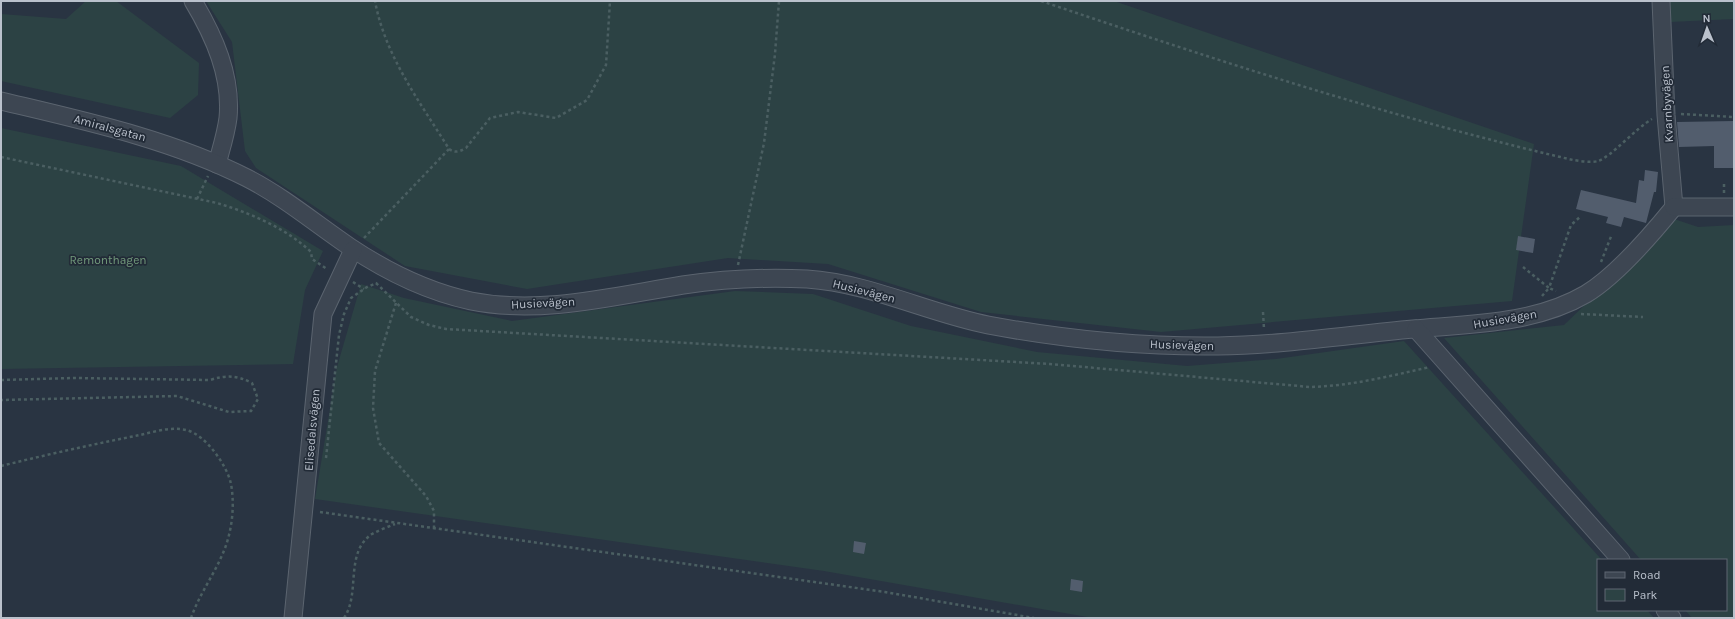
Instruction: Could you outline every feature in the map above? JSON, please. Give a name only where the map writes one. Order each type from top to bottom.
[{"type":"street","points":[[194,1],[206,21],[226,79],[228,118],[217,164]]},
{"type":"street","name":"Kvarnbyvägen","points":[[1661,1],[1667,116],[1674,207]]},
{"type":"street","name":"Amiralsgatan","points":[[1,101],[83,120],[139,136],[181,149],[217,164]]},
{"type":"street","name":"Husievägen","points":[[217,164],[252,180],[297,209],[354,250],[389,270],[438,292],[471,301],[522,306],[562,304],[738,279],[811,280],[849,286],[983,324],[1034,332],[1173,346],[1265,343],[1509,320],[1536,314],[1558,307],[1585,294],[1603,280],[1645,242],[1674,207]]},
{"type":"street","points":[[1674,207],[1734,207]]},
{"type":"street","name":"Elisedalsvägen","points":[[293,618],[322,314],[354,250]]},
{"type":"street","points":[[1416,329],[1620,559]]},
{"type":"path","points":[[375,1],[378,17],[395,62],[449,149],[453,152],[466,148],[490,118],[518,112],[556,118],[587,100],[606,64],[610,1]]},
{"type":"path","points":[[738,279],[737,268],[764,143],[775,54],[779,1]]},
{"type":"path","points":[[1041,1],[1181,48],[1373,107],[1572,160],[1598,161],[1614,150],[1640,125],[1652,119],[1667,116],[1734,117]]},
{"type":"path","points":[[354,250],[449,149]]},
{"type":"path","points":[[1,157],[197,199],[246,212],[302,244],[311,252],[312,260],[364,289],[352,298],[344,314],[339,335],[325,466]]},
{"type":"path","points":[[197,199],[203,184],[217,164]]},
{"type":"path","points":[[1523,266],[1549,288],[1571,225],[1580,217]]},
{"type":"path","points":[[376,283],[411,317],[446,329],[1050,364],[1310,387],[1336,386],[1372,380],[1433,366],[1444,361]]},
{"type":"path","points":[[396,303],[375,370],[373,408],[379,442],[426,496],[434,511],[434,529]]},
{"type":"path","points":[[1558,307],[1583,314],[1643,317]]},
{"type":"path","points":[[1,380],[74,378],[210,380],[224,376],[240,377],[252,383],[258,399],[251,411],[229,412],[177,396],[1,400]]},
{"type":"path","points":[[1,466],[85,446],[171,429],[186,430],[199,436],[218,456],[230,483],[232,514],[229,535],[222,556],[196,603],[191,618]]},
{"type":"path","points":[[320,520],[321,504]]},
{"type":"path","points":[[320,512],[396,524],[885,592],[1034,618]]},
{"type":"path","points":[[344,618],[350,610],[356,556],[363,544],[372,534],[396,524]]},
{"type":"green space","points":[[86,1],[116,1],[199,63],[198,95],[170,118],[1,81],[1,14],[66,19]]},
{"type":"green space","points":[[206,1],[1114,1],[1534,144],[1512,301],[1161,332],[981,312],[828,264],[728,258],[527,289],[405,266],[256,168],[245,151],[232,42]]},
{"type":"green space","points":[[1669,1],[1734,1],[1734,19],[1670,22]]},
{"type":"green space","name":"Remonthagen","points":[[1,128],[181,166],[323,251],[305,290],[293,364],[1,369]]},
{"type":"green space","points":[[1674,219],[1698,227],[1734,225],[1734,618],[1692,618],[1686,611],[1727,611],[1727,559],[1640,559],[1444,338],[1564,325]]},
{"type":"green space","points":[[361,284],[404,298],[512,321],[735,291],[813,294],[911,326],[1037,352],[1187,366],[1276,359],[1404,341],[1601,559],[1597,559],[1597,611],[1648,611],[1654,618],[1093,618],[824,571],[315,499],[337,367]]},
{"type":"building","points":[[1734,121],[1734,168],[1714,168],[1714,146],[1679,147],[1677,122]]},
{"type":"building","points":[[1645,170],[1658,172],[1656,192],[1654,192],[1646,223],[1624,217],[1621,227],[1606,223],[1608,217],[1576,209],[1581,190],[1636,203],[1639,180],[1644,181]]},
{"type":"building","points":[[1518,236],[1535,239],[1533,253],[1516,250]]},
{"type":"building","points":[[854,541],[866,543],[864,554],[853,552]]},
{"type":"building","points":[[1071,579],[1083,581],[1082,592],[1070,590]]}]
